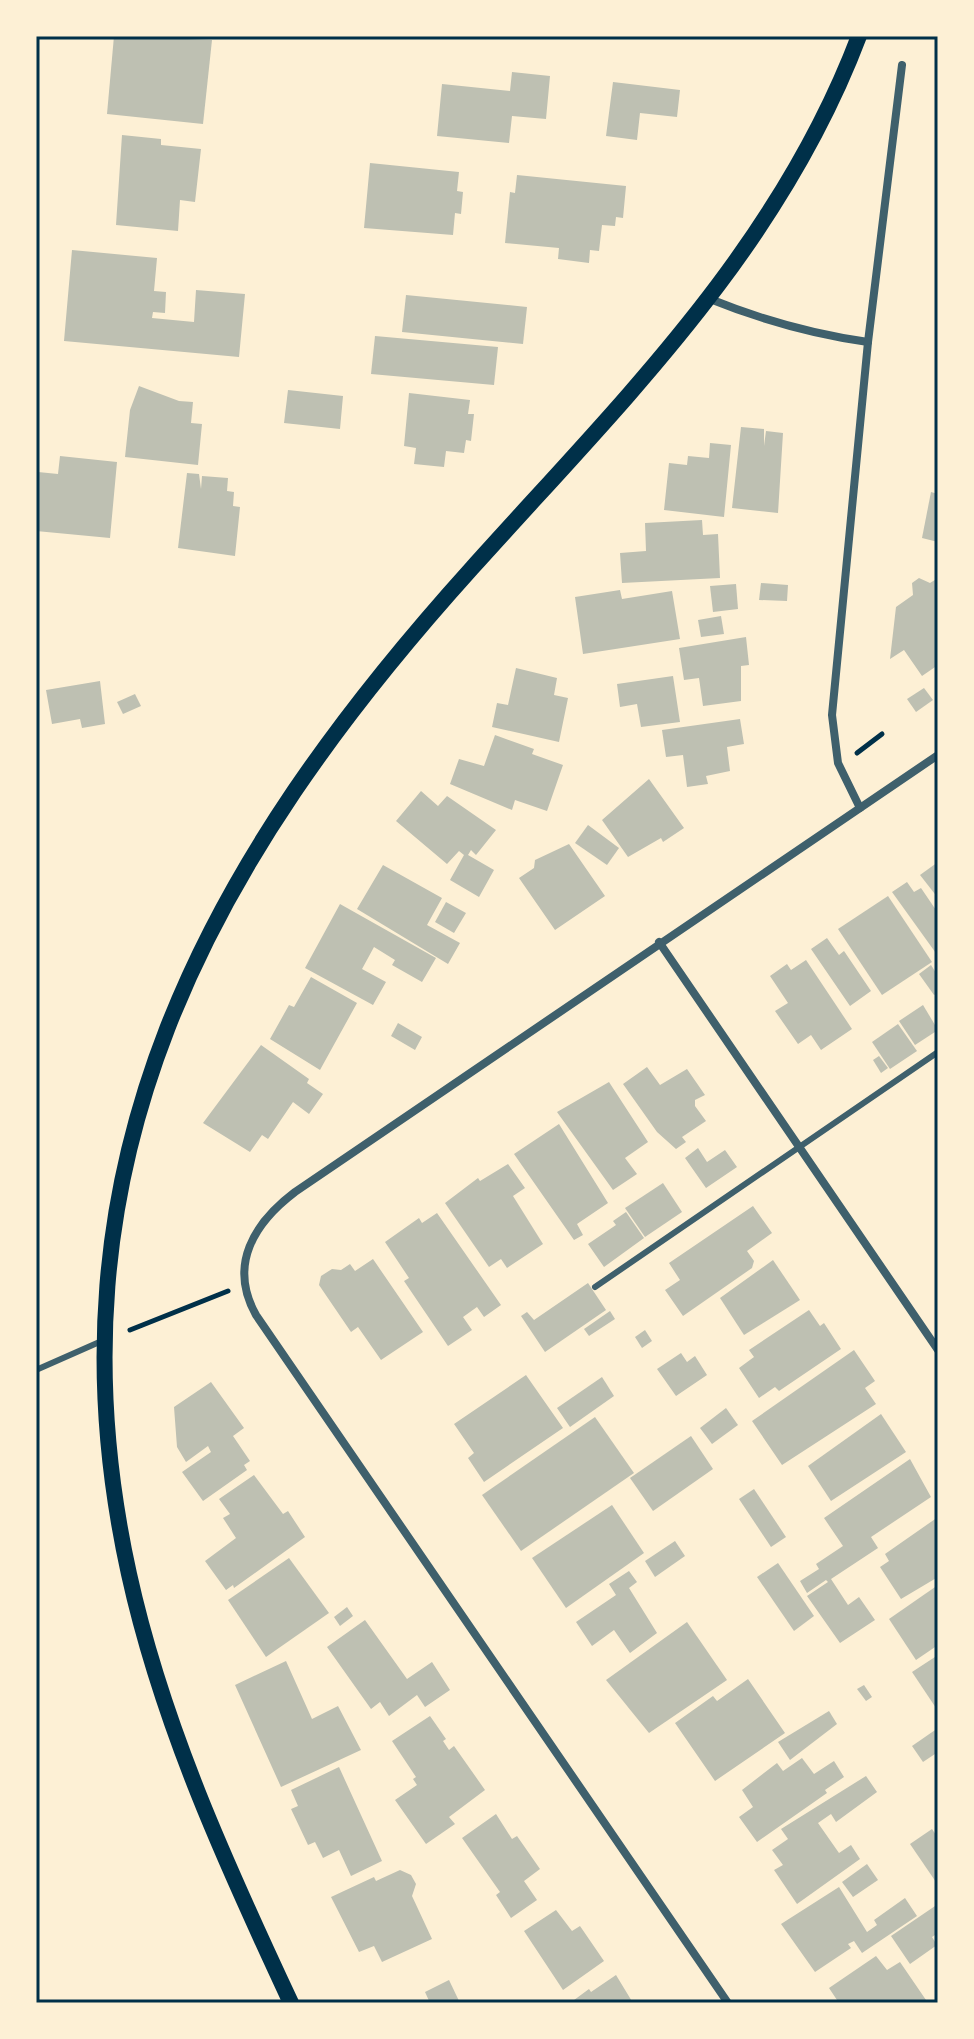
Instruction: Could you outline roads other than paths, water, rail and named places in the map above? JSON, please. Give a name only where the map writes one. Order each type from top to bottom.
[{"type":"main road","points":[[291,2003],[209,1822],[152,1662],[130,1578],[111,1475],[104,1340],[117,1204],[137,1118],[171,1018],[249,858],[302,776],[374,681],[495,542],[618,411],[710,299],[801,159],[834,95],[859,36]]},
{"type":"street","points":[[860,808],[839,766],[832,715],[868,342],[902,65]]},
{"type":"street","points":[[710,299],[800,331],[868,342]]},
{"type":"street","points":[[728,2003],[256,1315],[244,1284],[246,1252],[263,1219],[295,1192],[938,755]]},
{"type":"street","points":[[659,942],[938,1350]]},
{"type":"lane","points":[[595,1287],[938,1052]]},
{"type":"lane","points":[[36,1370],[104,1340]]}]
